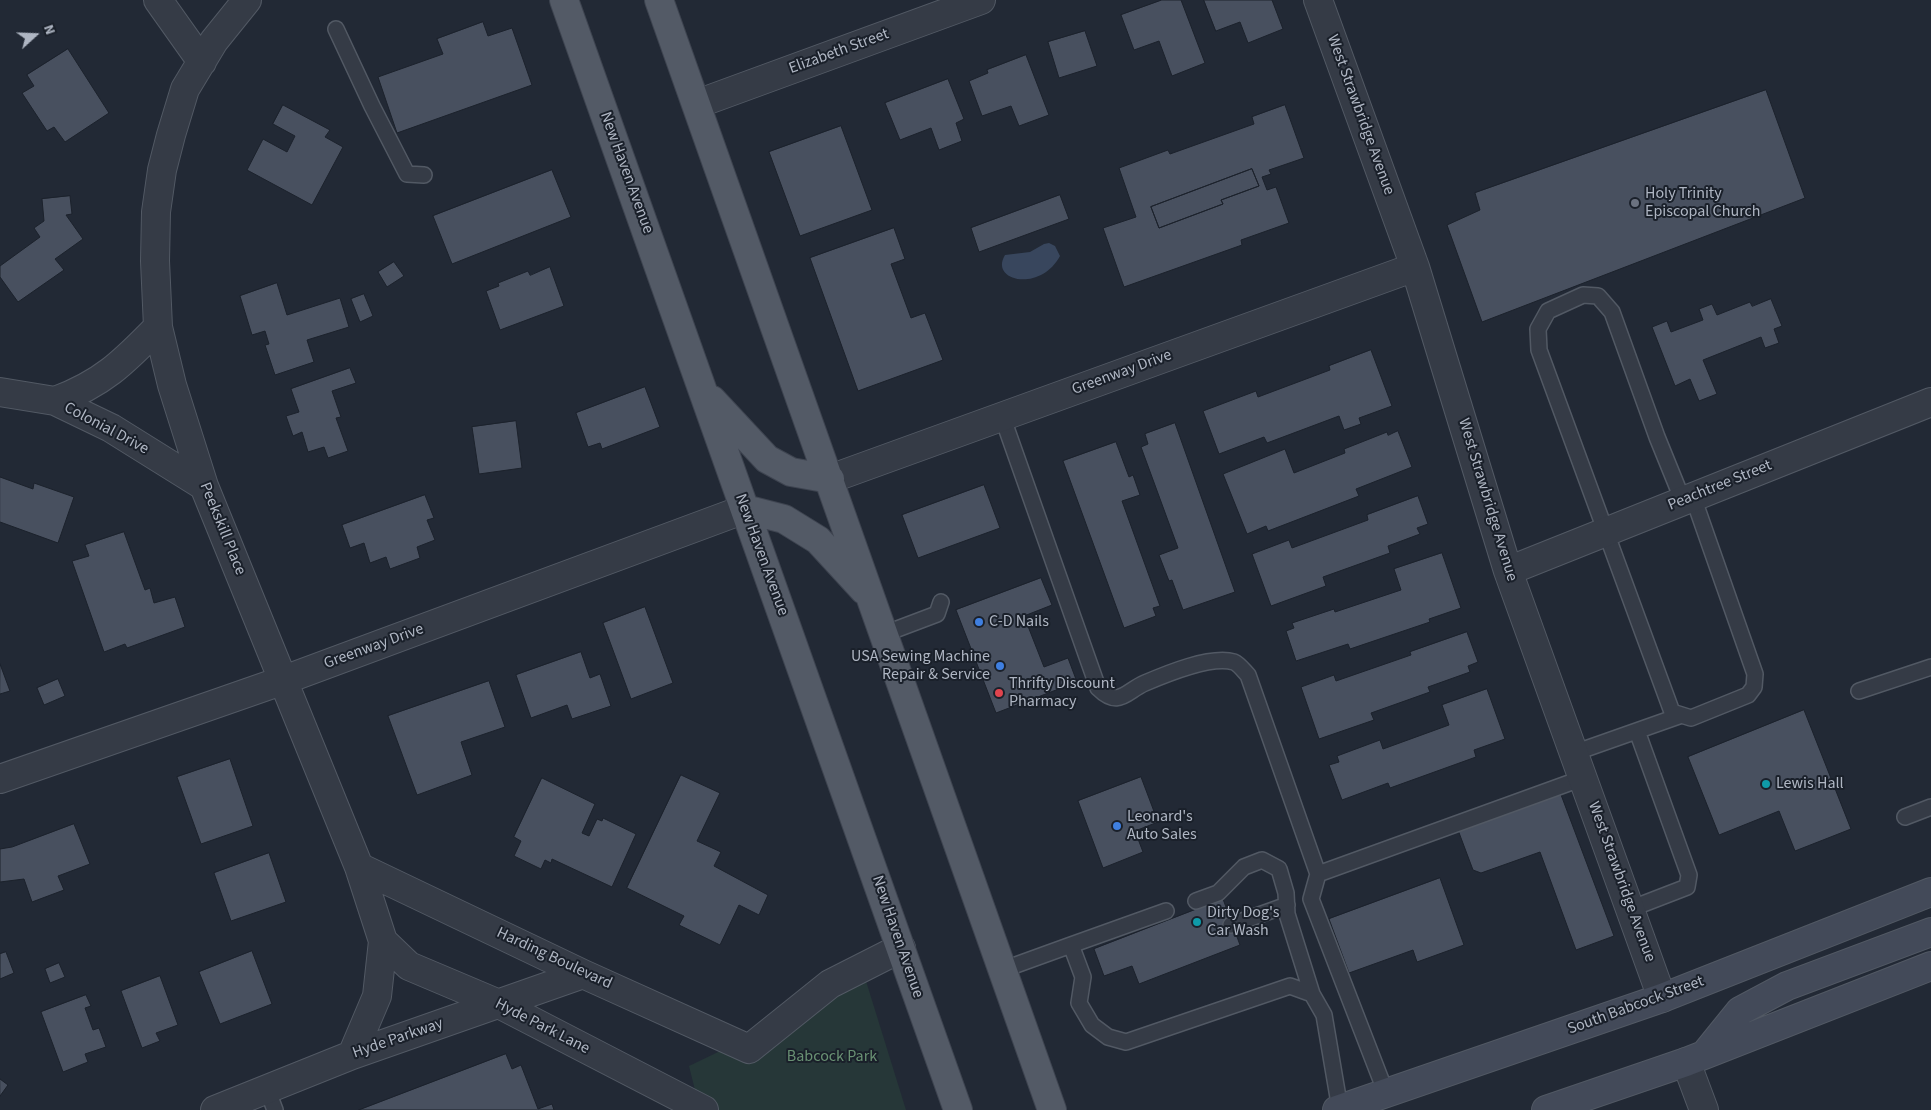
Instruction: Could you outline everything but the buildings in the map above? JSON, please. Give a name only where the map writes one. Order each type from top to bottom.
[{"type":"main road","name":"New Haven Avenue","points":[[564,0],[958,1110]]},
{"type":"main road","points":[[659,0],[1052,1110]]},
{"type":"main road","points":[[704,391],[767,459],[792,472],[830,479]]},
{"type":"main road","points":[[745,509],[784,519],[818,540],[872,599]]},
{"type":"main road","name":"South Babcock Street","points":[[1339,1110],[1662,998],[1931,892]]},
{"type":"main road","points":[[1696,1058],[1740,1011],[1787,986],[1931,932]]},
{"type":"main road","points":[[1546,1110],[1696,1058],[1931,966]]},
{"type":"street","points":[[158,0],[202,62]]},
{"type":"street","name":"Peekskill Place","points":[[247,0],[214,41],[186,89],[162,170],[156,232],[158,328],[172,385],[204,486],[360,867],[383,941],[377,996],[352,1055]]},
{"type":"street","name":"Elizabeth Street","points":[[697,104],[981,0]]},
{"type":"street","name":"West Strawbridge Avenue","points":[[1318,0],[1415,267],[1508,571],[1662,998]]},
{"type":"street","name":"Greenway Drive","points":[[830,479],[1415,267]]},
{"type":"street","points":[[55,401],[87,389],[114,371],[158,328]]},
{"type":"street","name":"Colonial Drive","points":[[0,392],[55,401],[111,428],[204,486]]},
{"type":"street","name":"Peachtree Street","points":[[1508,571],[1931,402]]},
{"type":"street","name":"Greenway Drive","points":[[0,779],[284,680],[745,509]]},
{"type":"street","name":"Harding Boulevard","points":[[360,867],[582,974],[749,1049],[830,984],[901,948]]},
{"type":"street","name":"Hyde Park Lane","points":[[383,941],[410,966],[499,1004],[704,1110]]},
{"type":"street","name":"Hyde Parkway","points":[[215,1110],[271,1099],[352,1055],[582,974]]},
{"type":"street","points":[[1696,1058],[1704,1110]]},
{"type":"lane","points":[[336,30],[372,106],[408,174],[424,175]]},
{"type":"lane","points":[[1583,295],[1598,296],[1612,312],[1657,437],[1688,499],[1755,674],[1754,687],[1748,695],[1691,718],[1679,716],[1672,712],[1539,350],[1538,329],[1548,311],[1583,295]]},
{"type":"lane","points":[[1002,416],[1052,564],[1098,688],[1105,695],[1117,698],[1129,695],[1142,684],[1199,664],[1218,660],[1236,663],[1248,675],[1318,874],[1311,899],[1386,1093]]},
{"type":"lane","points":[[884,634],[937,614],[942,602]]},
{"type":"lane","points":[[1859,691],[1931,667]]},
{"type":"lane","points":[[1574,753],[1679,716]]},
{"type":"lane","points":[[1630,909],[1687,887],[1690,875],[1637,731]]},
{"type":"lane","points":[[1318,874],[1583,778]]},
{"type":"lane","points":[[1905,817],[1931,807]]},
{"type":"lane","points":[[1196,901],[1218,893],[1244,867],[1262,860],[1280,869],[1286,893],[1287,914],[1312,994],[1324,1015],[1339,1110]]},
{"type":"lane","points":[[1231,925],[1287,905]]},
{"type":"lane","points":[[1002,970],[1166,911]]},
{"type":"lane","points":[[1071,945],[1090,975],[1079,1003],[1092,1025],[1108,1037],[1126,1042],[1290,986],[1312,994]]},
{"type":"green space","name":"Babcock Park","points":[[866,981],[906,1110],[700,1110],[689,1066]]},
{"type":"water","points":[[1049,243],[1055,246],[1060,256],[1051,268],[1041,275],[1030,279],[1019,279],[1010,276],[1004,271],[1002,264],[1005,255],[1030,252]]},
{"type":"place","name":"Holy Trinity Episcopal Church","points":[[1635,203]]},
{"type":"place","name":"C-D Nails","points":[[979,622]]},
{"type":"place","name":"USA Sewing Machine Repair & Service","points":[[1000,666]]},
{"type":"place","name":"Thrifty Discount Pharmacy","points":[[999,693]]},
{"type":"place","name":"Lewis Hall","points":[[1766,784]]},
{"type":"place","name":"Leonard's Auto Sales","points":[[1117,826]]},
{"type":"place","name":"Dirty Dog's Car Wash","points":[[1197,922]]}]
